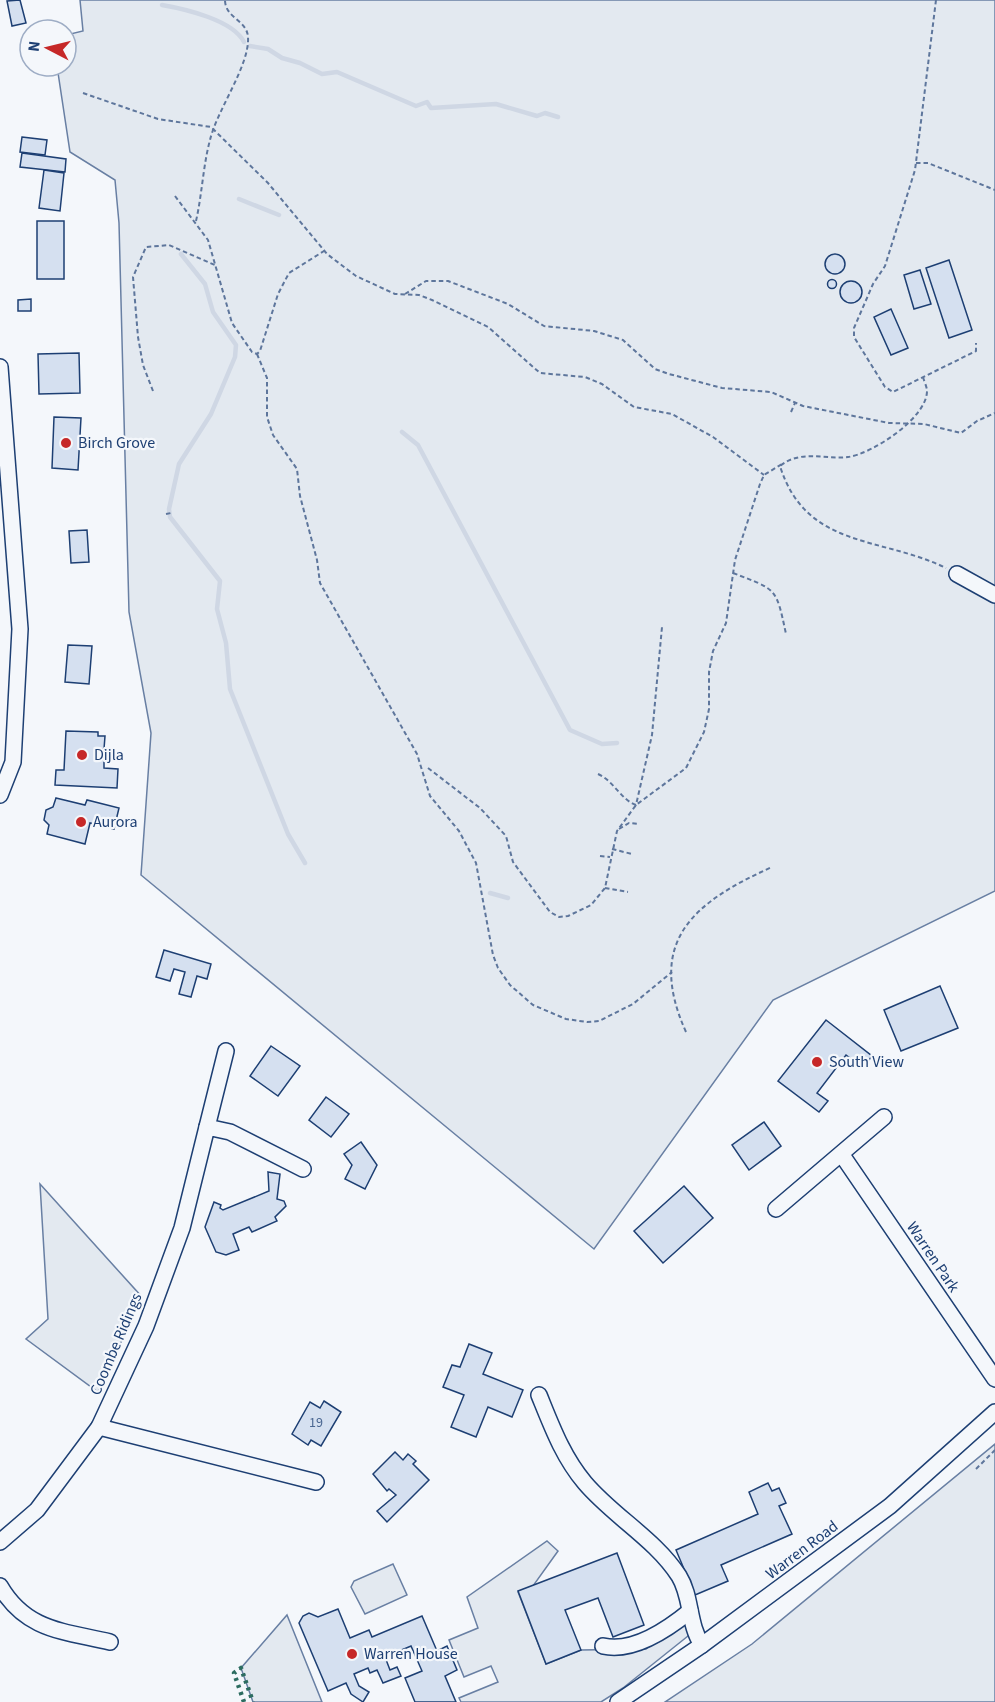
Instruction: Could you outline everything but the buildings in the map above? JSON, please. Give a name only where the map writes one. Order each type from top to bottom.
[{"type":"street","points":[[0,368],[20,629],[13,762],[0,795]]},
{"type":"street","points":[[957,574],[995,595]]},
{"type":"street","name":"Coombe Ridings","points":[[0,1542],[37,1510],[99,1428],[146,1326],[182,1228],[226,1051]]},
{"type":"street","points":[[776,1209],[884,1117]]},
{"type":"street","points":[[207,1128],[230,1132],[303,1169]]},
{"type":"street","name":"Warren Park","points":[[842,1155],[995,1379]]},
{"type":"street","points":[[539,1395],[565,1458],[586,1484],[657,1550],[680,1578],[690,1611],[693,1632],[702,1645]]},
{"type":"street","name":"Warren Road","points":[[618,1702],[702,1645],[890,1506],[995,1412]]},
{"type":"street","points":[[99,1428],[316,1482]]},
{"type":"street","points":[[0,1586],[21,1614],[35,1622],[110,1642]]},
{"type":"street","points":[[603,1646],[624,1646],[645,1638],[674,1624],[690,1611]]},
{"type":"path","points":[[196,221],[213,129],[238,72],[248,36],[245,26],[229,13],[225,0]]},
{"type":"path","points":[[936,0],[916,163],[885,266],[873,284],[854,328],[854,336],[885,387],[893,392],[976,351],[976,343]]},
{"type":"path","points":[[83,93],[158,119],[202,124],[213,129],[268,183],[325,251],[356,276],[395,294],[426,298],[488,327],[540,373],[585,377],[602,384],[634,407],[672,414],[689,422],[765,475]]},
{"type":"path","points":[[916,163],[928,163],[995,190]]},
{"type":"path","points":[[175,196],[196,221],[211,248],[232,323],[252,352],[257,354],[267,378],[267,417],[273,435],[297,469],[300,496],[317,560],[320,583],[417,754],[430,796],[459,831],[476,863],[498,968],[510,985],[534,1005],[566,1019],[586,1022],[599,1021],[633,1004],[672,972]]},
{"type":"path","points":[[153,391],[143,365],[138,337],[134,277],[146,247],[169,245],[217,266]]},
{"type":"path","points":[[257,354],[289,273],[325,251]]},
{"type":"path","points":[[403,295],[426,281],[438,279],[448,281],[508,304],[544,326],[594,331],[623,340],[655,369],[669,374],[722,388],[771,392],[795,403],[871,420],[924,424],[961,433],[977,421],[995,413]]},
{"type":"path","points":[[428,768],[480,808],[506,836],[513,862],[550,912],[560,916],[576,914],[591,904],[605,888],[611,849],[618,830],[636,805],[686,768],[704,732],[710,700],[709,672],[713,651],[726,623],[733,573],[752,505],[765,475],[782,464],[806,456],[850,457],[876,446],[908,423],[922,407],[927,391],[923,377]]},
{"type":"path","points":[[791,412],[795,403]]},
{"type":"path","points":[[782,464],[780,466],[785,481],[798,503],[820,525],[839,534],[904,550],[957,574]]},
{"type":"path","points":[[166,514],[171,513]]},
{"type":"path","points":[[733,573],[772,590],[780,605],[786,634]]},
{"type":"path","points":[[636,805],[652,735],[662,627]]},
{"type":"path","points":[[598,774],[612,783],[629,803],[636,805]]},
{"type":"path","points":[[618,830],[629,823],[638,824]]},
{"type":"path","points":[[611,849],[632,854]]},
{"type":"path","points":[[600,856],[610,857]]},
{"type":"path","points":[[687,1032],[673,997],[672,972],[675,941],[713,898],[772,867]]},
{"type":"path","points":[[605,888],[628,892]]},
{"type":"path","points":[[976,1469],[995,1450]]},
{"type":"shaded area","points":[[80,0],[995,0],[995,891],[773,1000],[594,1249],[141,875],[151,733],[129,612],[119,223],[115,180],[70,152],[59,78],[78,78],[78,32],[83,31]]},
{"type":"shaded area","points":[[40,1184],[142,1297],[98,1392],[26,1339],[48,1319]]},
{"type":"shaded area","points":[[995,1444],[995,1702],[665,1702],[752,1644]]},
{"type":"shaded area","points":[[547,1541],[558,1551],[533,1586],[518,1592],[546,1664],[581,1650],[646,1649],[691,1616],[693,1632],[623,1688],[601,1702],[461,1702],[459,1698],[498,1682],[491,1666],[464,1677],[449,1640],[478,1628],[467,1597]]},
{"type":"shaded area","points":[[393,1564],[407,1595],[365,1614],[351,1587],[354,1581]]},
{"type":"shaded area","points":[[287,1615],[322,1702],[253,1702],[241,1668]]},
{"type":"waterway","points":[[162,5],[208,17],[230,28],[244,42]]},
{"type":"waterway","points":[[250,46],[268,49],[282,58],[300,63],[322,74],[337,72],[416,106],[427,102],[431,108],[496,104],[537,116],[545,113],[558,117]]},
{"type":"waterway","points":[[239,199],[279,215]]},
{"type":"waterway","points":[[181,254],[205,284],[213,312],[236,345],[235,357],[211,414],[179,464],[169,509],[170,517],[220,581],[217,609],[226,643],[230,689],[288,834],[305,863]]},
{"type":"waterway","points":[[402,432],[418,445],[570,730],[602,744],[617,743]]},
{"type":"waterway","points":[[490,893],[508,898]]},
{"type":"hedge","points":[[244,1702],[234,1673],[241,1668],[253,1702]]},
{"type":"place","name":"Birch Grove","points":[[66,443]]},
{"type":"place","name":"Dijla","points":[[82,755]]},
{"type":"place","name":"Aurora","points":[[81,822]]},
{"type":"place","name":"South View","points":[[817,1062]]},
{"type":"place","name":"Warren House","points":[[352,1654]]}]
